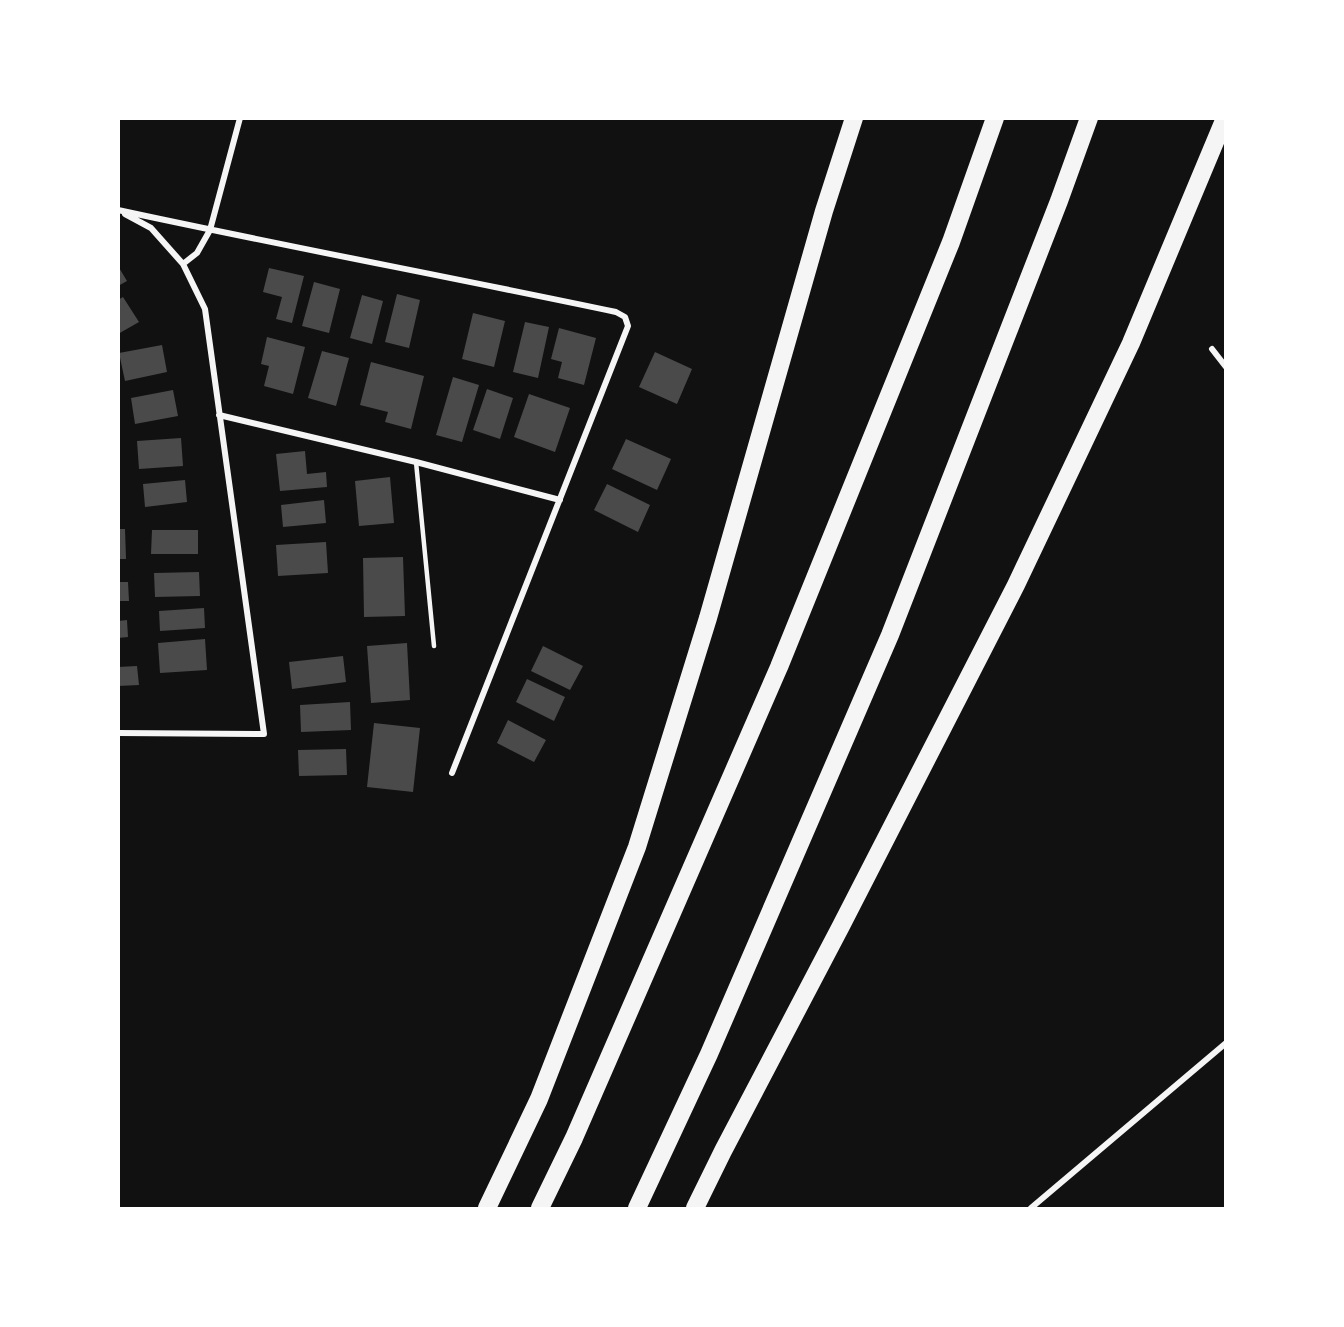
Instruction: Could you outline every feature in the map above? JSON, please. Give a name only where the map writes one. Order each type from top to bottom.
[{"type":"highway","points":[[487,1209],[539,1099],[637,848],[708,618],[824,211],[854,118]]},
{"type":"highway","points":[[540,1209],[574,1138],[779,667],[951,242],[995,118]]},
{"type":"highway","points":[[637,1209],[709,1054],[890,635],[1059,201],[1089,118]]},
{"type":"highway","points":[[695,1209],[1016,585],[1131,343],[1225,118]]},
{"type":"street","points":[[183,264],[197,253],[210,230],[240,118]]},
{"type":"street","points":[[118,210],[616,312],[625,317],[628,326],[452,773]]},
{"type":"street","points":[[118,210],[151,228],[183,264],[205,309],[264,734],[118,733]]},
{"type":"street","points":[[1212,349],[1226,367]]},
{"type":"street","points":[[219,415],[416,462],[560,500]]},
{"type":"street","points":[[1031,1209],[1226,1043]]},
{"type":"lane","points":[[416,462],[434,646]]},
{"type":"building","points":[[118,266],[127,281],[118,286]]},
{"type":"building","points":[[269,268],[304,276],[292,323],[276,319],[282,297],[263,292]]},
{"type":"building","points":[[314,282],[340,289],[329,333],[302,326]]},
{"type":"building","points":[[397,294],[420,300],[409,348],[385,342]]},
{"type":"building","points":[[362,295],[383,301],[372,344],[350,338]]},
{"type":"building","points":[[123,297],[139,322],[118,334],[118,300]]},
{"type":"building","points":[[473,313],[505,321],[494,367],[462,359]]},
{"type":"building","points":[[525,322],[549,327],[538,378],[513,372]]},
{"type":"building","points":[[559,328],[596,338],[584,385],[558,378],[562,362],[551,359]]},
{"type":"building","points":[[267,337],[305,347],[293,394],[264,386],[269,366],[261,364]]},
{"type":"building","points":[[162,345],[167,372],[125,381],[119,353]]},
{"type":"building","points":[[322,351],[349,358],[336,406],[308,398]]},
{"type":"building","points":[[655,352],[692,369],[677,404],[639,387]]},
{"type":"building","points":[[371,362],[424,376],[411,429],[385,422],[388,412],[360,405]]},
{"type":"building","points":[[453,377],[479,385],[462,442],[436,435]]},
{"type":"building","points":[[487,389],[513,398],[500,439],[473,430]]},
{"type":"building","points":[[173,390],[178,416],[135,424],[131,398]]},
{"type":"building","points":[[529,394],[570,408],[555,452],[514,437]]},
{"type":"building","points":[[181,438],[183,466],[139,469],[137,441]]},
{"type":"building","points":[[626,439],[671,459],[657,490],[612,469]]},
{"type":"building","points":[[305,451],[307,474],[326,472],[327,487],[280,491],[276,454]]},
{"type":"building","points":[[390,477],[394,523],[359,526],[355,481]]},
{"type":"building","points":[[185,480],[187,502],[145,507],[143,484]]},
{"type":"building","points":[[607,484],[650,505],[638,532],[594,510]]},
{"type":"building","points":[[324,500],[326,523],[283,527],[281,505]]},
{"type":"building","points":[[118,529],[125,529],[126,559],[118,559]]},
{"type":"building","points":[[152,530],[198,530],[198,554],[151,554]]},
{"type":"building","points":[[326,542],[328,573],[278,576],[276,545]]},
{"type":"building","points":[[403,557],[405,616],[364,617],[363,558]]},
{"type":"building","points":[[199,572],[200,596],[155,597],[154,573]]},
{"type":"building","points":[[118,582],[128,582],[129,601],[118,601]]},
{"type":"building","points":[[204,608],[205,628],[160,631],[159,611]]},
{"type":"building","points":[[127,620],[128,637],[118,638],[118,621]]},
{"type":"building","points":[[205,639],[207,670],[160,673],[158,643]]},
{"type":"building","points":[[407,643],[410,700],[371,703],[367,646]]},
{"type":"building","points":[[543,646],[583,666],[570,690],[531,671]]},
{"type":"building","points":[[343,656],[346,682],[292,689],[289,662]]},
{"type":"building","points":[[137,666],[139,685],[118,686],[118,667]]},
{"type":"building","points":[[527,679],[565,697],[554,721],[516,702]]},
{"type":"building","points":[[350,702],[351,730],[301,732],[300,705]]},
{"type":"building","points":[[508,720],[546,740],[534,762],[497,743]]},
{"type":"building","points":[[374,723],[420,728],[413,792],[367,787]]},
{"type":"building","points":[[346,749],[347,775],[299,776],[298,750]]}]
